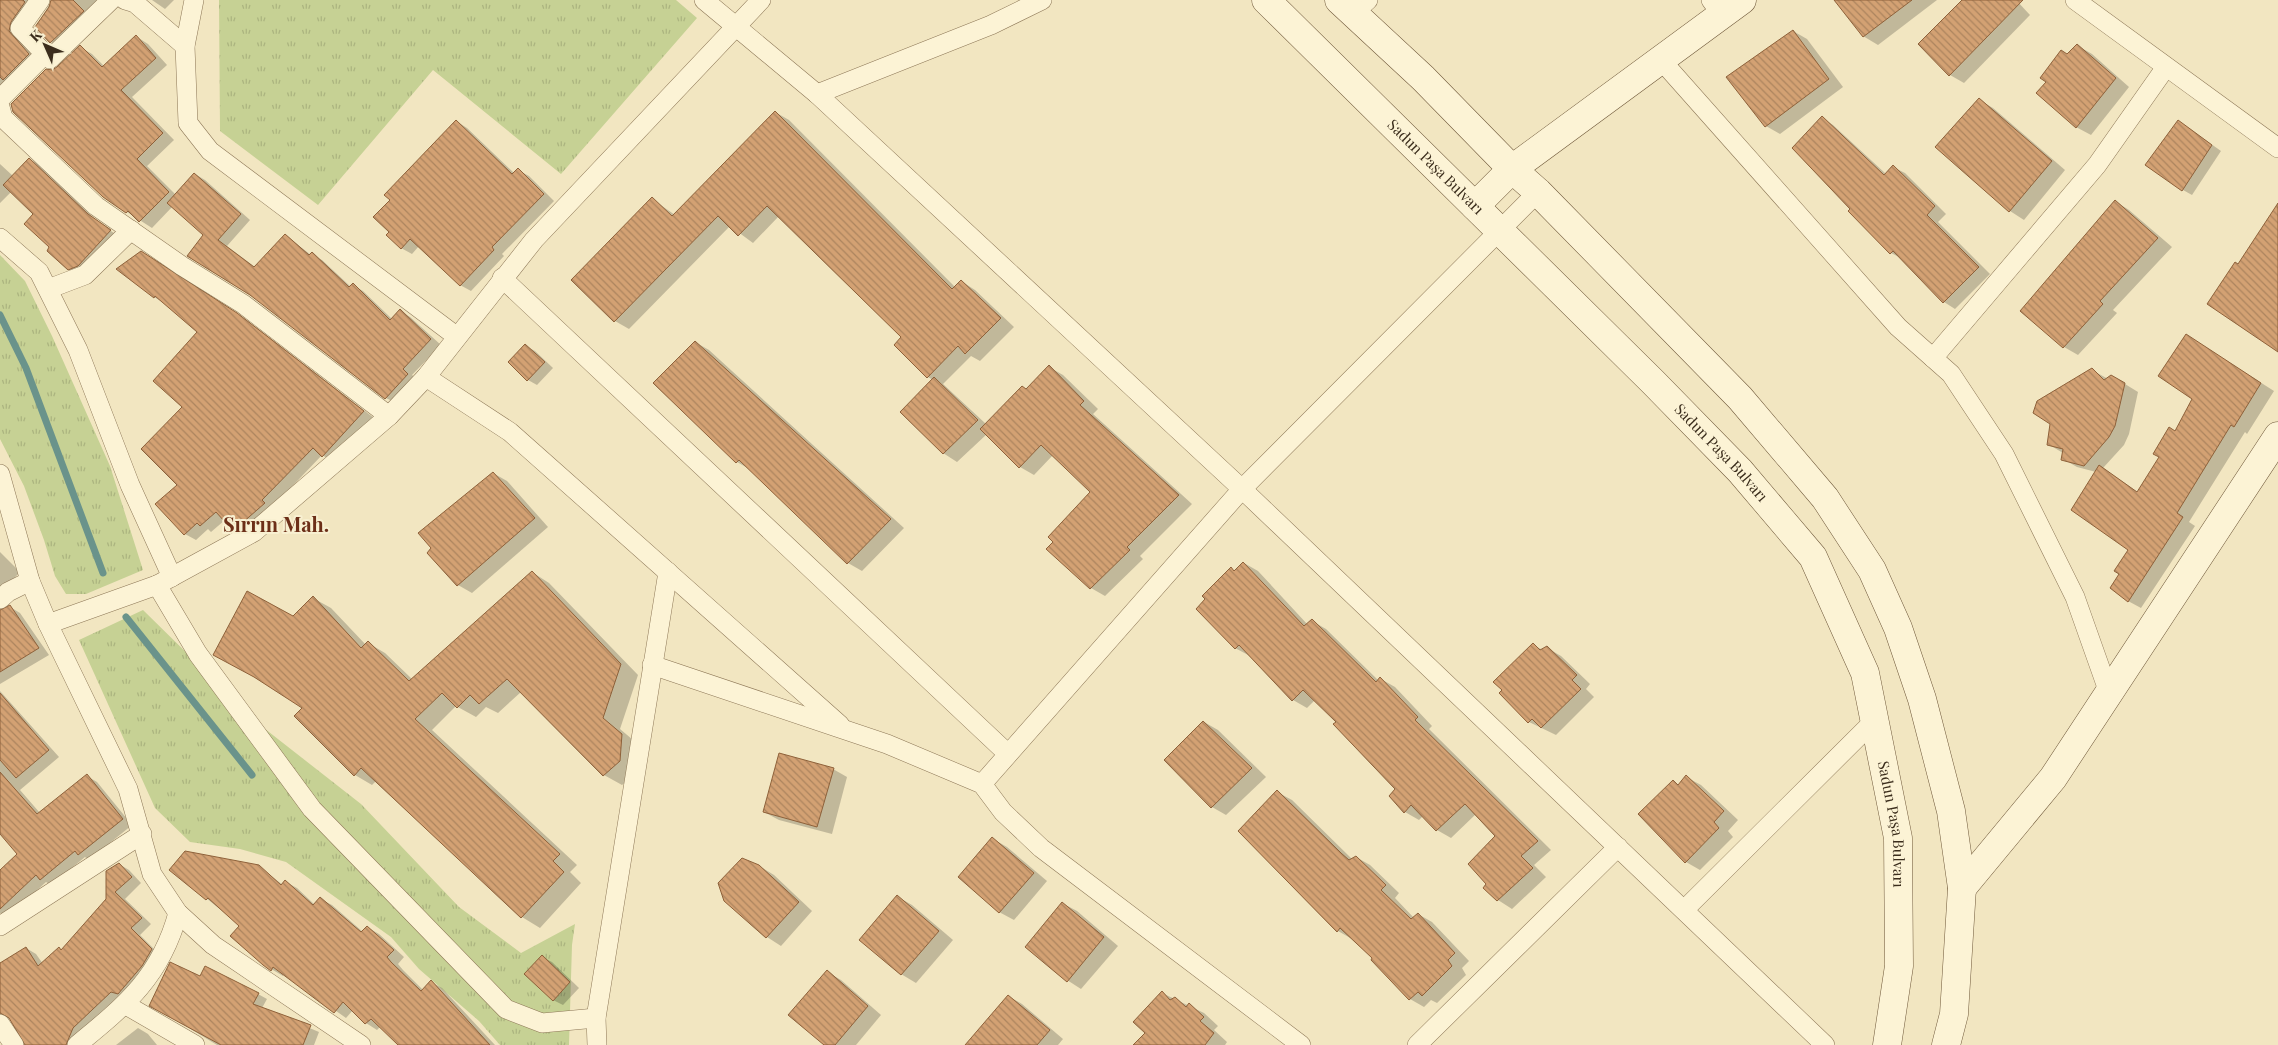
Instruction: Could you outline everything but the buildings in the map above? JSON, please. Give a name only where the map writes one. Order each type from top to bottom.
[{"type":"main road","name":"Sadun Paşa Bulvarı","points":[[1266,0],[1740,471],[1813,557],[1864,673],[1898,838],[1899,966],[1887,1045]]},
{"type":"main road","points":[[1353,4],[1512,169],[1538,192],[1740,398],[1825,498],[1872,570],[1898,628],[1922,699],[1950,811],[1962,888],[1954,1014],[1946,1045]]},
{"type":"main road","points":[[1475,206],[1512,169],[1661,60],[1725,5]]},
{"type":"main road","points":[[1962,888],[2053,778],[2278,436]]},
{"type":"street","points":[[40,0],[20,28],[50,59],[111,0]]},
{"type":"street","points":[[125,0],[135,3],[185,46]]},
{"type":"street","points":[[194,0],[185,46],[188,123],[210,151],[456,336]]},
{"type":"street","points":[[704,0],[817,94],[1242,489],[1825,1045]]},
{"type":"street","points":[[48,624],[165,581],[254,532],[389,416],[426,377],[456,336],[534,240],[761,0]]},
{"type":"street","points":[[817,94],[991,25],[1042,0]]},
{"type":"street","points":[[2075,0],[2278,148]]},
{"type":"street","points":[[45,54],[1,111],[96,206],[243,304],[389,416]]},
{"type":"street","points":[[1661,60],[1898,327],[1951,374],[2004,454],[2075,596],[2109,692]]},
{"type":"street","points":[[1933,358],[2097,164],[2166,67]]},
{"type":"street","points":[[982,784],[1242,489],[1538,192]]},
{"type":"street","points":[[48,289],[85,274],[131,230]]},
{"type":"street","points":[[0,238],[39,272],[78,350],[165,581],[198,654],[312,809],[506,1009],[542,1023],[596,1018]]},
{"type":"street","points":[[502,278],[1008,754]]},
{"type":"street","points":[[426,377],[510,432],[847,730]]},
{"type":"street","points":[[0,474],[30,581],[48,624],[128,789],[152,874],[178,913],[213,945],[361,1045]]},
{"type":"street","points":[[596,1045],[596,1018],[668,572]]},
{"type":"street","points":[[0,599],[8,592],[30,581]]},
{"type":"street","points":[[652,665],[887,744],[982,784],[1003,812],[1041,848],[1301,1045]]},
{"type":"street","points":[[1684,910],[1874,721]]},
{"type":"street","points":[[0,926],[142,834]]},
{"type":"street","points":[[1417,1045],[1618,847]]},
{"type":"street","points":[[77,1045],[126,1005],[158,962],[172,937],[178,913]]},
{"type":"street","points":[[126,1005],[195,1045]]},
{"type":"street","points":[[0,1024],[14,1045]]},
{"type":"green space","points":[[219,0],[676,0],[697,18],[561,174],[433,70],[318,205],[220,131]]},
{"type":"green space","points":[[0,255],[25,281],[52,336],[110,466],[143,570],[86,594],[66,594],[55,576],[24,486],[0,439]]},
{"type":"green space","points":[[143,610],[260,725],[361,804],[459,907],[521,953],[575,924],[572,945],[569,1045],[500,1045],[479,1021],[419,969],[391,937],[286,862],[240,849],[190,842],[155,808],[79,640]]},
{"type":"waterway","points":[[0,315],[26,368],[103,573]]},
{"type":"waterway","points":[[126,617],[252,775]]},
{"type":"district","name":"Sırrın Mah.","points":[[276,525]]}]
